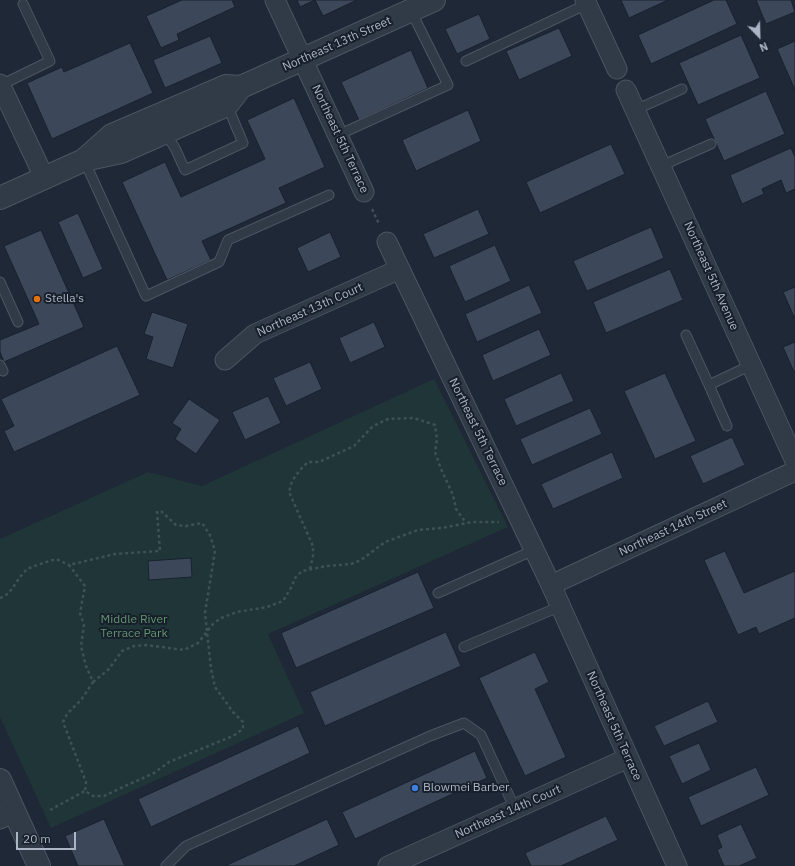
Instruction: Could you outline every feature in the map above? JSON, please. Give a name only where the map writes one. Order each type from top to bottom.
[{"type":"street","name":"Northeast 5th Terrace","points":[[275,0],[364,192]]},
{"type":"street","points":[[586,2],[617,69]]},
{"type":"street","name":"Northeast 13th Street","points":[[0,198],[84,160],[121,152],[227,105],[240,88],[420,5]]},
{"type":"street","points":[[0,85],[44,177]]},
{"type":"street","name":"Northeast 13th Street","points":[[84,160],[112,135],[226,86],[240,88]]},
{"type":"street","name":"Northeast 5th Avenue","points":[[626,90],[795,462]]},
{"type":"street","name":"Northeast 5th Terrace","points":[[387,242],[561,606],[677,866]]},
{"type":"street","name":"Northeast 13th Court","points":[[225,360],[255,334],[400,269]]},
{"type":"street","name":"Northeast 14th Street","points":[[551,585],[795,471]]},
{"type":"street","name":"Northeast 14th Court","points":[[388,866],[628,758]]},
{"type":"street","points":[[0,780],[7,815],[39,866]]},
{"type":"lane","points":[[466,61],[586,2]]},
{"type":"lane","points":[[0,85],[50,61],[23,4]]},
{"type":"lane","points":[[338,135],[448,85],[420,5]]},
{"type":"lane","points":[[635,110],[682,89]]},
{"type":"lane","points":[[165,133],[175,148],[185,170],[243,143],[227,105]]},
{"type":"lane","points":[[661,166],[711,144]]},
{"type":"lane","points":[[84,160],[146,296],[219,262],[228,240],[329,194]]},
{"type":"lane","points":[[0,282],[18,322]]},
{"type":"lane","points":[[686,335],[727,426]]},
{"type":"lane","points":[[709,384],[751,365]]},
{"type":"lane","points":[[438,593],[534,550]]},
{"type":"lane","points":[[464,647],[561,606]]},
{"type":"lane","points":[[166,866],[186,846],[430,736],[464,723],[480,735],[516,809]]},
{"type":"path","name":"Northeast 5th Terrace","points":[[364,192],[387,242]]},
{"type":"path","points":[[310,569],[313,556],[313,546],[288,492],[292,481],[308,462],[319,462],[354,446],[373,426],[388,419],[414,418],[435,426],[437,439],[435,452],[441,470],[453,495],[456,508],[466,523]]},
{"type":"path","points":[[69,565],[115,554],[160,551],[157,511]]},
{"type":"path","points":[[85,791],[93,796],[104,796],[154,774],[169,762],[233,736],[243,729],[243,722],[233,712],[215,687],[205,612],[215,552],[210,535],[202,523],[186,526],[176,525],[161,511]]},
{"type":"path","points":[[85,791],[86,782],[63,722],[67,714],[81,700],[93,682],[108,670],[122,651],[134,646],[146,645],[184,650],[198,643],[213,624],[221,618],[237,612],[267,607],[283,601],[292,586],[294,578],[302,571],[327,566],[351,564],[362,560],[385,542],[418,530],[472,522],[495,521],[523,525]]},
{"type":"path","points":[[0,598],[5,596],[12,589],[27,569],[37,564],[56,559],[69,565],[84,586],[80,613],[84,625],[81,646],[86,666],[93,682]]},
{"type":"path","points":[[50,810],[85,791]]},
{"type":"green space","name":"Middle River Terrace Park","points":[[434,379],[508,527],[268,634],[304,713],[51,828],[0,717],[0,539],[148,472],[202,486]]},
{"type":"building","points":[[182,0],[232,0],[235,7],[177,34],[179,40],[161,48],[146,16]]},
{"type":"building","points":[[297,0],[315,0],[300,7]]},
{"type":"building","points":[[315,0],[357,0],[323,16]]},
{"type":"building","points":[[621,0],[668,0],[629,18]]},
{"type":"building","points":[[714,0],[726,0],[737,24],[651,64],[638,35]]},
{"type":"building","points":[[756,0],[791,0],[795,12],[766,24]]},
{"type":"building","points":[[479,14],[490,39],[457,54],[445,29]]},
{"type":"building","points":[[559,28],[572,56],[519,80],[506,51]]},
{"type":"building","points":[[741,35],[760,78],[698,105],[679,63]]},
{"type":"building","points":[[210,36],[222,63],[165,88],[153,60]]},
{"type":"building","points":[[795,41],[795,90],[777,49]]},
{"type":"building","points":[[130,43],[153,93],[52,139],[27,83],[62,67],[64,72]]},
{"type":"building","points":[[411,50],[428,88],[359,120],[341,82]]},
{"type":"building","points":[[766,91],[785,134],[724,161],[705,119]]},
{"type":"building","points":[[294,98],[325,167],[279,188],[286,203],[202,241],[211,260],[167,280],[122,182],[165,162],[181,197],[265,159],[247,120]]},
{"type":"building","points":[[468,110],[481,141],[416,171],[402,140]]},
{"type":"building","points":[[611,144],[625,174],[540,213],[526,182]]},
{"type":"building","points":[[791,148],[795,157],[795,189],[786,193],[781,180],[762,189],[764,194],[742,204],[730,175]]},
{"type":"building","points":[[478,209],[489,234],[434,258],[423,234]]},
{"type":"building","points":[[78,213],[103,269],[83,278],[58,222]]},
{"type":"building","points":[[651,227],[664,258],[587,291],[573,261]]},
{"type":"building","points":[[41,230],[84,327],[4,362],[0,352],[0,340],[39,324],[4,246]]},
{"type":"building","points":[[330,232],[341,257],[308,272],[297,248]]},
{"type":"building","points":[[495,245],[511,281],[465,302],[449,266]]},
{"type":"building","points":[[670,269],[683,300],[606,333],[593,302]]},
{"type":"building","points":[[529,285],[542,313],[477,342],[465,314]]},
{"type":"building","points":[[795,287],[795,319],[783,292]]},
{"type":"building","points":[[152,312],[188,324],[173,368],[146,359],[153,337],[144,334]]},
{"type":"building","points":[[374,322],[385,347],[350,363],[339,338]]},
{"type":"building","points":[[539,329],[551,355],[493,381],[482,355]]},
{"type":"building","points":[[795,342],[795,372],[794,372],[783,347]]},
{"type":"building","points":[[117,346],[140,395],[14,452],[4,431],[14,426],[1,399]]},
{"type":"building","points":[[310,362],[322,389],[286,406],[273,378]]},
{"type":"building","points":[[561,373],[574,401],[516,426],[504,399]]},
{"type":"building","points":[[665,373],[696,441],[655,459],[624,391]]},
{"type":"building","points":[[268,396],[281,423],[245,440],[232,412]]},
{"type":"building","points":[[189,399],[220,420],[196,454],[175,439],[181,429],[172,423]]},
{"type":"building","points":[[590,408],[602,434],[532,465],[520,439]]},
{"type":"building","points":[[732,437],[745,465],[703,484],[690,456]]},
{"type":"building","points":[[612,452],[623,478],[553,509],[541,484]]},
{"type":"building","points":[[725,551],[744,593],[795,571],[795,618],[759,634],[756,627],[738,635],[704,560]]},
{"type":"building","points":[[191,558],[192,577],[149,580],[148,561]]},
{"type":"building","points":[[418,572],[434,608],[296,668],[281,633]]},
{"type":"building","points":[[446,632],[461,666],[325,726],[310,692]]},
{"type":"building","points":[[535,652],[549,682],[535,689],[566,757],[525,776],[479,678]]},
{"type":"building","points":[[708,701],[718,722],[664,746],[654,726]]},
{"type":"building","points":[[298,726],[310,753],[151,827],[138,799]]},
{"type":"building","points":[[699,743],[711,770],[682,784],[669,756]]},
{"type":"building","points":[[475,751],[487,778],[355,839],[342,812]]},
{"type":"building","points":[[756,767],[769,795],[701,826],[688,797]]},
{"type":"building","points":[[606,816],[618,840],[561,866],[531,866],[525,853]]},
{"type":"building","points":[[104,819],[125,866],[78,866],[65,836]]},
{"type":"building","points":[[327,819],[339,845],[294,866],[225,866]]},
{"type":"building","points":[[741,824],[757,858],[739,866],[724,866],[717,850],[722,847],[717,835]]},
{"type":"place","name":"Stella's","points":[[37,299]]},
{"type":"place","name":"Blowmei Barber","points":[[415,788]]}]
